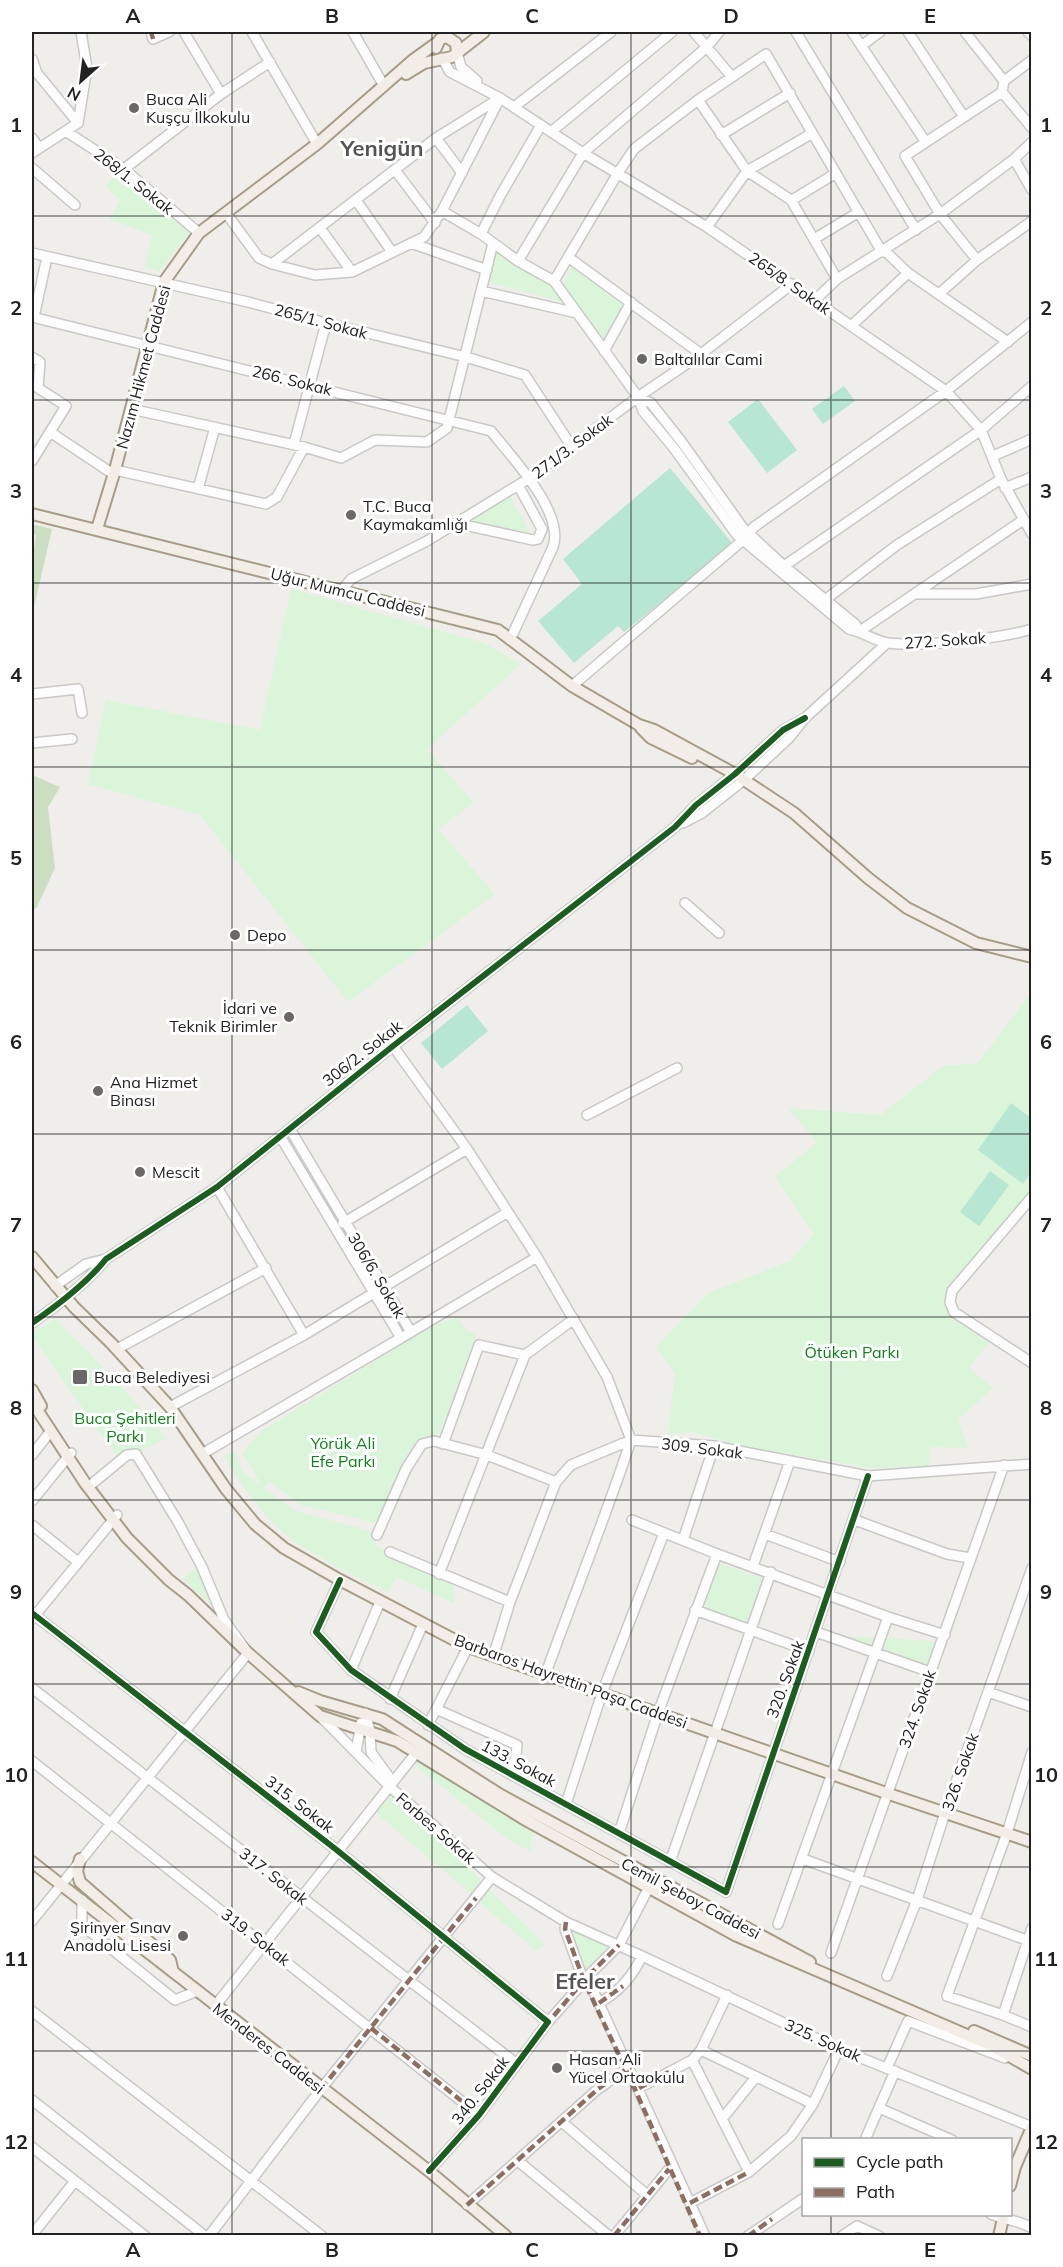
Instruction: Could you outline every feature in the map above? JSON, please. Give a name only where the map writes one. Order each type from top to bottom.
[{"type":"main road","points":[[457,52],[451,33],[438,42],[437,53],[442,58],[452,57],[484,32]]},
{"type":"main road","name":"Nazım Hikmet Caddesi","points":[[97,529],[164,282],[199,233],[317,144],[438,42]]},
{"type":"main road","name":"Nazım Hikmet Caddesi","points":[[384,86],[424,63],[442,58]]},
{"type":"main road","name":"Uğur Mumcu Caddesi","points":[[32,514],[498,630],[572,686],[639,725],[651,738],[737,778],[790,818],[801,820],[868,878],[907,908],[976,943],[1032,957]]},
{"type":"main road","name":"Barbaros Hayrettin Paşa Caddesi","points":[[32,1257],[65,1298],[117,1349],[170,1407],[226,1490],[255,1524],[284,1548],[339,1580],[468,1647],[494,1654],[889,1794],[1032,1842]]},
{"type":"main road","name":"Forbes Sokak","points":[[32,1390],[70,1455],[114,1518],[169,1580],[320,1716],[398,1741],[416,1753]]},
{"type":"main road","name":"Forbes Sokak","points":[[33,1410],[93,1483],[114,1518]]},
{"type":"main road","name":"Cemil Şeboy Caddesi","points":[[289,1688],[320,1701],[382,1719],[499,1794],[825,1970],[1018,2049],[1029,2063]]},
{"type":"main road","name":"Cemil Şeboy Caddesi","points":[[416,1753],[486,1798],[554,1837],[737,1936],[1029,2063]]},
{"type":"main road","points":[[80,1859],[77,1871],[80,1882],[170,1960],[172,1972]]},
{"type":"main road","name":"Menderes Caddesi","points":[[32,1862],[429,2171],[467,2205],[506,2235]]},
{"type":"main road","points":[[1018,2049],[1032,2049]]},
{"type":"main road","points":[[1013,2166],[1032,2127]]},
{"type":"main road","points":[[999,2235],[1003,2217]]},
{"type":"street","points":[[32,138],[35,150],[78,123],[87,68],[81,32]]},
{"type":"street","points":[[152,35],[169,32]]},
{"type":"street","points":[[184,32],[221,94]]},
{"type":"street","points":[[252,32],[317,144]]},
{"type":"street","points":[[353,32],[384,86]]},
{"type":"street","points":[[514,107],[610,32]]},
{"type":"street","points":[[551,132],[672,32]]},
{"type":"street","points":[[694,32],[732,77]]},
{"type":"street","points":[[518,261],[583,153],[707,47],[719,32]]},
{"type":"street","points":[[796,32],[916,230]]},
{"type":"street","points":[[852,32],[925,141]]},
{"type":"street","points":[[861,46],[880,32]]},
{"type":"street","points":[[908,32],[964,117]]},
{"type":"street","points":[[965,32],[1004,81]]},
{"type":"street","points":[[1028,32],[1032,36]]},
{"type":"street","name":"265/8. Sokak","points":[[457,52],[461,67],[487,91]]},
{"type":"street","points":[[554,281],[634,149],[698,100],[766,54],[811,134],[883,251],[908,273],[1008,342]]},
{"type":"street","name":"265/8. Sokak","points":[[442,58],[450,72],[500,98],[583,153],[707,227],[946,391],[981,430],[1003,483],[1032,534]]},
{"type":"street","points":[[32,59],[38,73],[78,123]]},
{"type":"street","points":[[977,261],[940,214],[905,156],[1002,92],[1004,81],[1032,60]]},
{"type":"street","points":[[124,169],[221,94],[270,62]]},
{"type":"street","points":[[1002,92],[1032,128]]},
{"type":"street","points":[[721,135],[790,93]]},
{"type":"street","points":[[272,264],[436,138],[500,98]]},
{"type":"street","points":[[226,213],[259,258],[272,264],[315,275],[352,272],[424,237],[442,211],[500,98]]},
{"type":"street","points":[[698,100],[747,171],[792,200],[837,279]]},
{"type":"street","points":[[481,234],[541,125]]},
{"type":"street","name":"268/1. Sokak","points":[[66,132],[124,169],[199,233]]},
{"type":"street","points":[[707,227],[747,171],[811,134]]},
{"type":"street","points":[[436,138],[462,172]]},
{"type":"street","points":[[815,300],[837,279],[940,214],[1014,159],[1032,142]]},
{"type":"street","points":[[1014,159],[1032,190]]},
{"type":"street","points":[[32,168],[75,205]]},
{"type":"street","points":[[395,170],[435,223]]},
{"type":"street","points":[[792,200],[836,173]]},
{"type":"street","points":[[356,200],[392,252]]},
{"type":"street","points":[[442,211],[481,234],[518,261],[554,281],[638,397],[643,411],[746,537]]},
{"type":"street","points":[[814,239],[859,212]]},
{"type":"street","points":[[940,293],[977,261],[1032,221]]},
{"type":"street","points":[[320,228],[352,272]]},
{"type":"street","points":[[411,243],[487,270]]},
{"type":"street","points":[[130,409],[294,444],[341,458],[375,440],[427,442],[447,428],[493,243]]},
{"type":"street","name":"265/1. Sokak","points":[[32,253],[248,302],[466,357],[525,375],[572,447]]},
{"type":"street","name":"266. Sokak","points":[[47,257],[33,317],[491,431],[546,505],[555,525],[556,536],[510,640]]},
{"type":"street","points":[[568,257],[701,354]]},
{"type":"street","points":[[851,326],[908,273]]},
{"type":"street","name":"271/3. Sokak","points":[[342,590],[351,579],[427,541],[528,480],[638,397],[701,354],[792,284]]},
{"type":"street","points":[[481,291],[577,314]]},
{"type":"street","points":[[604,351],[631,302]]},
{"type":"street","points":[[572,686],[746,537],[754,527],[946,391],[1032,322]]},
{"type":"street","points":[[294,444],[326,323]]},
{"type":"street","points":[[32,357],[40,362],[38,388],[32,398]]},
{"type":"street","points":[[784,566],[981,430],[1032,386]]},
{"type":"street","points":[[32,461],[66,406],[38,388]]},
{"type":"street","points":[[198,489],[215,427]]},
{"type":"street","points":[[50,432],[114,472],[266,504],[277,497],[304,447]]},
{"type":"street","points":[[993,456],[1032,439]]},
{"type":"street","points":[[825,600],[897,545],[1003,483],[1032,477]]},
{"type":"street","points":[[454,524],[533,540],[538,538],[542,529],[519,485]]},
{"type":"street","points":[[860,631],[1023,520]]},
{"type":"street","name":"272. Sokak","points":[[746,537],[855,624],[860,631]]},
{"type":"street","name":"272. Sokak","points":[[746,537],[849,629],[860,631],[887,643],[951,641],[1015,634],[1032,629]]},
{"type":"street","points":[[917,594],[976,594],[1032,584]]},
{"type":"street","name":"306/2. Sokak","points":[[32,1323],[96,1272],[105,1259],[217,1187],[393,1046],[675,827],[702,813],[737,778],[789,738],[806,718],[887,643]]},
{"type":"street","points":[[32,694],[78,689],[82,713]]},
{"type":"street","points":[[32,743],[72,739]]},
{"type":"street","points":[[685,903],[719,933]]},
{"type":"street","points":[[393,1046],[467,1149],[537,1257],[607,1377],[631,1440],[608,1510],[546,1673]]},
{"type":"street","points":[[587,1115],[677,1068]]},
{"type":"street","name":"306/6. Sokak","points":[[280,1136],[400,1338],[411,1332],[290,1129]]},
{"type":"street","points":[[335,1227],[467,1149]]},
{"type":"street","points":[[217,1187],[304,1335]]},
{"type":"street","points":[[1032,1197],[952,1291],[950,1302],[954,1312],[1032,1363]]},
{"type":"street","points":[[170,1407],[304,1335],[508,1212]]},
{"type":"street","points":[[411,1332],[537,1257]]},
{"type":"street","points":[[55,1286],[86,1264],[105,1259]]},
{"type":"street","points":[[117,1349],[266,1268]]},
{"type":"street","points":[[439,1574],[525,1355],[574,1319]]},
{"type":"street","points":[[202,1454],[400,1338]]},
{"type":"street","points":[[443,1444],[479,1345],[525,1355]]},
{"type":"street","points":[[32,1455],[50,1432]]},
{"type":"street","points":[[494,1654],[510,1602],[556,1482],[571,1465],[631,1440]]},
{"type":"street","name":"309. Sokak","points":[[631,1440],[714,1446],[868,1476],[1032,1464]]},
{"type":"street","points":[[377,1535],[406,1469],[422,1444],[434,1441],[487,1455],[556,1482]]},
{"type":"street","points":[[683,1540],[714,1446]]},
{"type":"street","points":[[32,1921],[248,1653],[224,1620],[202,1568],[178,1522],[136,1454],[127,1455],[93,1483]]},
{"type":"street","points":[[32,1501],[70,1455]]},
{"type":"street","points":[[753,1566],[790,1461]]},
{"type":"street","name":"324. Sokak","points":[[831,1953],[1004,1465]]},
{"type":"street","name":"320. Sokak","points":[[726,1892],[855,1520],[868,1476]]},
{"type":"street","points":[[32,1616],[114,1518]]},
{"type":"street","points":[[632,1520],[888,1617],[945,1635]]},
{"type":"street","points":[[855,1520],[947,1554],[970,1558]]},
{"type":"street","points":[[32,1525],[78,1562]]},
{"type":"street","points":[[566,1804],[602,1693],[664,1533]]},
{"type":"street","points":[[765,1534],[840,1562]]},
{"type":"street","points":[[390,1552],[510,1602]]},
{"type":"street","points":[[619,1833],[658,1713],[717,1554]]},
{"type":"street","name":"326. Sokak","points":[[887,1976],[917,1900],[945,1813],[1032,1568]]},
{"type":"street","points":[[670,1862],[771,1572]]},
{"type":"street","name":"133. Sokak","points":[[339,1580],[316,1632],[351,1670],[465,1749],[726,1892]]},
{"type":"street","points":[[351,1670],[380,1602]]},
{"type":"street","points":[[695,1610],[809,1651]]},
{"type":"street","name":"315. Sokak","points":[[32,1616],[184,1730],[338,1851],[548,2022]]},
{"type":"street","points":[[778,1924],[888,1617]]},
{"type":"street","points":[[390,1699],[423,1624]]},
{"type":"street","points":[[816,1632],[930,1672]]},
{"type":"street","points":[[428,1725],[468,1647]]},
{"type":"street","name":"317. Sokak","points":[[32,1688],[517,2064]]},
{"type":"street","points":[[988,1692],[1032,1707]]},
{"type":"street","points":[[436,1709],[517,1745],[516,1757],[510,1773]]},
{"type":"street","points":[[356,1752],[364,1730],[365,1713]]},
{"type":"street","name":"Forbes Sokak","points":[[320,1716],[389,1786],[492,1877],[566,1923],[619,1945]]},
{"type":"street","points":[[364,1730],[371,1752],[389,1777],[389,1786]]},
{"type":"street","points":[[1032,1752],[1007,1833],[947,1996],[1032,2027]]},
{"type":"street","points":[[215,2006],[416,1753]]},
{"type":"street","name":"319. Sokak","points":[[32,1761],[479,2115]]},
{"type":"street","points":[[803,1859],[976,1920],[1029,1942]]},
{"type":"street","points":[[32,2100],[207,2235],[492,1877]]},
{"type":"street","points":[[60,1884],[80,1882]]},
{"type":"street","points":[[548,2022],[585,1979],[619,1945],[648,1889]]},
{"type":"street","points":[[82,1900],[82,1925],[175,2000],[197,1991]]},
{"type":"street","points":[[566,1923],[565,1929],[585,1979],[700,2235]]},
{"type":"street","points":[[1003,2015],[1032,1928]]},
{"type":"street","name":"325. Sokak","points":[[619,1945],[839,2049],[1032,2127]]},
{"type":"street","points":[[599,2003],[622,1986],[638,1966],[642,1956]]},
{"type":"street","points":[[585,1979],[599,2003],[639,2088],[705,2235]]},
{"type":"street","points":[[639,2088],[692,2060],[701,2050],[727,1995]]},
{"type":"street","points":[[32,2011],[322,2235]]},
{"type":"street","points":[[865,2138],[879,2108],[908,2021],[1029,2063]]},
{"type":"street","name":"340. Sokak","points":[[429,2171],[479,2115],[548,2022]]},
{"type":"street","points":[[690,2203],[749,2172],[791,2136],[813,2104],[839,2049]]},
{"type":"street","points":[[701,2050],[813,2104]]},
{"type":"street","points":[[692,2060],[749,2172]]},
{"type":"street","points":[[467,2205],[598,2089],[625,2070]]},
{"type":"street","points":[[722,2119],[756,2077]]},
{"type":"street","points":[[879,2108],[950,2138]]},
{"type":"street","points":[[562,2122],[647,2195]]},
{"type":"street","points":[[32,2147],[145,2235]]},
{"type":"street","points":[[518,2161],[609,2235]]},
{"type":"street","points":[[614,2235],[669,2169]]},
{"type":"street","points":[[32,2235],[75,2181]]},
{"type":"street","points":[[748,2235],[802,2199]]},
{"type":"street","points":[[857,2216],[857,2226]]},
{"type":"street","points":[[1003,2217],[1032,2228]]},
{"type":"street","points":[[843,2235],[857,2226]]},
{"type":"street","points":[[857,2226],[879,2235]]},
{"type":"green space","points":[[116,173],[190,232],[159,272],[145,267],[152,235],[109,219],[120,200],[106,187]]},
{"type":"green space","points":[[495,249],[552,283],[565,303],[489,282]]},
{"type":"green space","points":[[572,266],[625,301],[605,343],[563,284]]},
{"type":"green space","points":[[844,386],[855,401],[823,424],[812,409]]},
{"type":"green space","points":[[758,399],[797,450],[767,473],[728,422]]},
{"type":"green space","points":[[670,468],[733,544],[624,632],[618,626],[574,663],[538,621],[582,584],[563,559]]},
{"type":"green space","points":[[510,495],[533,539],[461,523]]},
{"type":"green space","points":[[32,524],[52,529],[32,616],[32,564],[36,535],[32,534]]},
{"type":"green space","points":[[291,589],[484,643],[521,664],[427,749],[474,803],[438,829],[495,894],[348,1002],[200,815],[88,784],[106,700],[260,730]]},
{"type":"green space","points":[[32,775],[60,787],[48,807],[55,868],[37,907],[32,911]]},
{"type":"green space","name":"Ötüken Parkı","points":[[1031,993],[1031,1197],[952,1291],[954,1312],[993,1337],[969,1368],[993,1388],[958,1420],[968,1448],[931,1447],[928,1466],[872,1468],[746,1447],[692,1432],[668,1434],[675,1373],[656,1347],[708,1293],[790,1261],[814,1234],[775,1177],[817,1142],[788,1108],[880,1115],[943,1066],[978,1063]]},
{"type":"green space","points":[[467,1005],[488,1031],[442,1069],[421,1043]]},
{"type":"green space","points":[[1011,1103],[1031,1118],[1031,1172],[1023,1184],[978,1150]]},
{"type":"green space","points":[[990,1171],[1009,1185],[979,1226],[960,1212]]},
{"type":"green space","name":"Yörük Ali Efe Parkı","points":[[458,1318],[466,1330],[476,1334],[440,1434],[419,1438],[402,1466],[380,1524],[301,1505],[269,1482],[264,1488],[295,1511],[378,1533],[375,1546],[454,1580],[454,1603],[396,1577],[388,1592],[301,1546],[261,1510],[223,1455],[236,1452],[242,1471],[262,1486],[242,1453],[263,1430],[433,1325]]},
{"type":"green space","name":"Buca Şehitleri Parkı","points":[[56,1319],[110,1374],[167,1438],[120,1461],[32,1336],[32,1332]]},
{"type":"green space","points":[[717,1563],[762,1578],[747,1623],[703,1608]]},
{"type":"green space","points":[[197,1566],[216,1609],[183,1579]]},
{"type":"green space","points":[[815,1634],[931,1641],[940,1644],[930,1670]]},
{"type":"green space","points":[[418,1760],[534,1830],[530,1851],[509,1840],[413,1764]]},
{"type":"green space","points":[[390,1796],[482,1881],[473,1896],[375,1812]]},
{"type":"green space","points":[[488,1888],[545,1944],[536,1951],[478,1901]]},
{"type":"green space","points":[[571,1930],[609,1946],[588,1974],[580,1965]]},
{"type":"marked path","points":[[151,32],[153,39]]},
{"type":"marked path","points":[[321,2089],[476,1898]]},
{"type":"marked path","points":[[566,1922],[565,1929],[584,1981],[700,2236]]},
{"type":"marked path","points":[[592,1987],[587,1977],[619,1945]]},
{"type":"marked path","points":[[545,2026],[586,1978]]},
{"type":"marked path","points":[[599,2003],[623,1986]]},
{"type":"marked path","points":[[371,2028],[479,2115]]},
{"type":"marked path","points":[[467,2205],[598,2089],[625,2070]]},
{"type":"marked path","points":[[639,2088],[669,2072]]},
{"type":"marked path","points":[[614,2236],[669,2169]]},
{"type":"marked path","points":[[690,2203],[749,2172]]},
{"type":"marked path","points":[[748,2236],[772,2219]]},
{"type":"cycle path","points":[[32,1323],[71,1294],[106,1259],[217,1187],[393,1046],[675,827],[696,805],[735,774],[783,730],[805,718]]},
{"type":"cycle path","points":[[340,1580],[316,1632],[351,1670],[465,1749],[726,1892],[868,1476]]},
{"type":"cycle path","points":[[32,1613],[338,1851],[548,2022],[479,2115],[429,2171]]},
{"type":"place","name":"Buca Ali Kuşçu İlkokulu","points":[[134,108]]},
{"type":"place","name":"Baltalılar Cami","points":[[642,359]]},
{"type":"place","name":"T.C. Buca Kaymakamlığı","points":[[351,515]]},
{"type":"place","name":"Depo","points":[[235,935]]},
{"type":"place","name":"İdari ve Teknik Birimler","points":[[289,1017]]},
{"type":"place","name":"Ana Hizmet Binası","points":[[98,1091]]},
{"type":"place","name":"Mescit","points":[[140,1172]]},
{"type":"place","name":"Buca Belediyesi","points":[[80,1377]]},
{"type":"place","name":"Şirinyer Sınav Anadolu Lisesi","points":[[183,1936]]},
{"type":"place","name":"Hasan Ali Yücel Ortaokulu","points":[[557,2068]]},
{"type":"district","name":"Yenigün","points":[[382,148]]},
{"type":"district","name":"Efeler","points":[[585,1981]]}]
